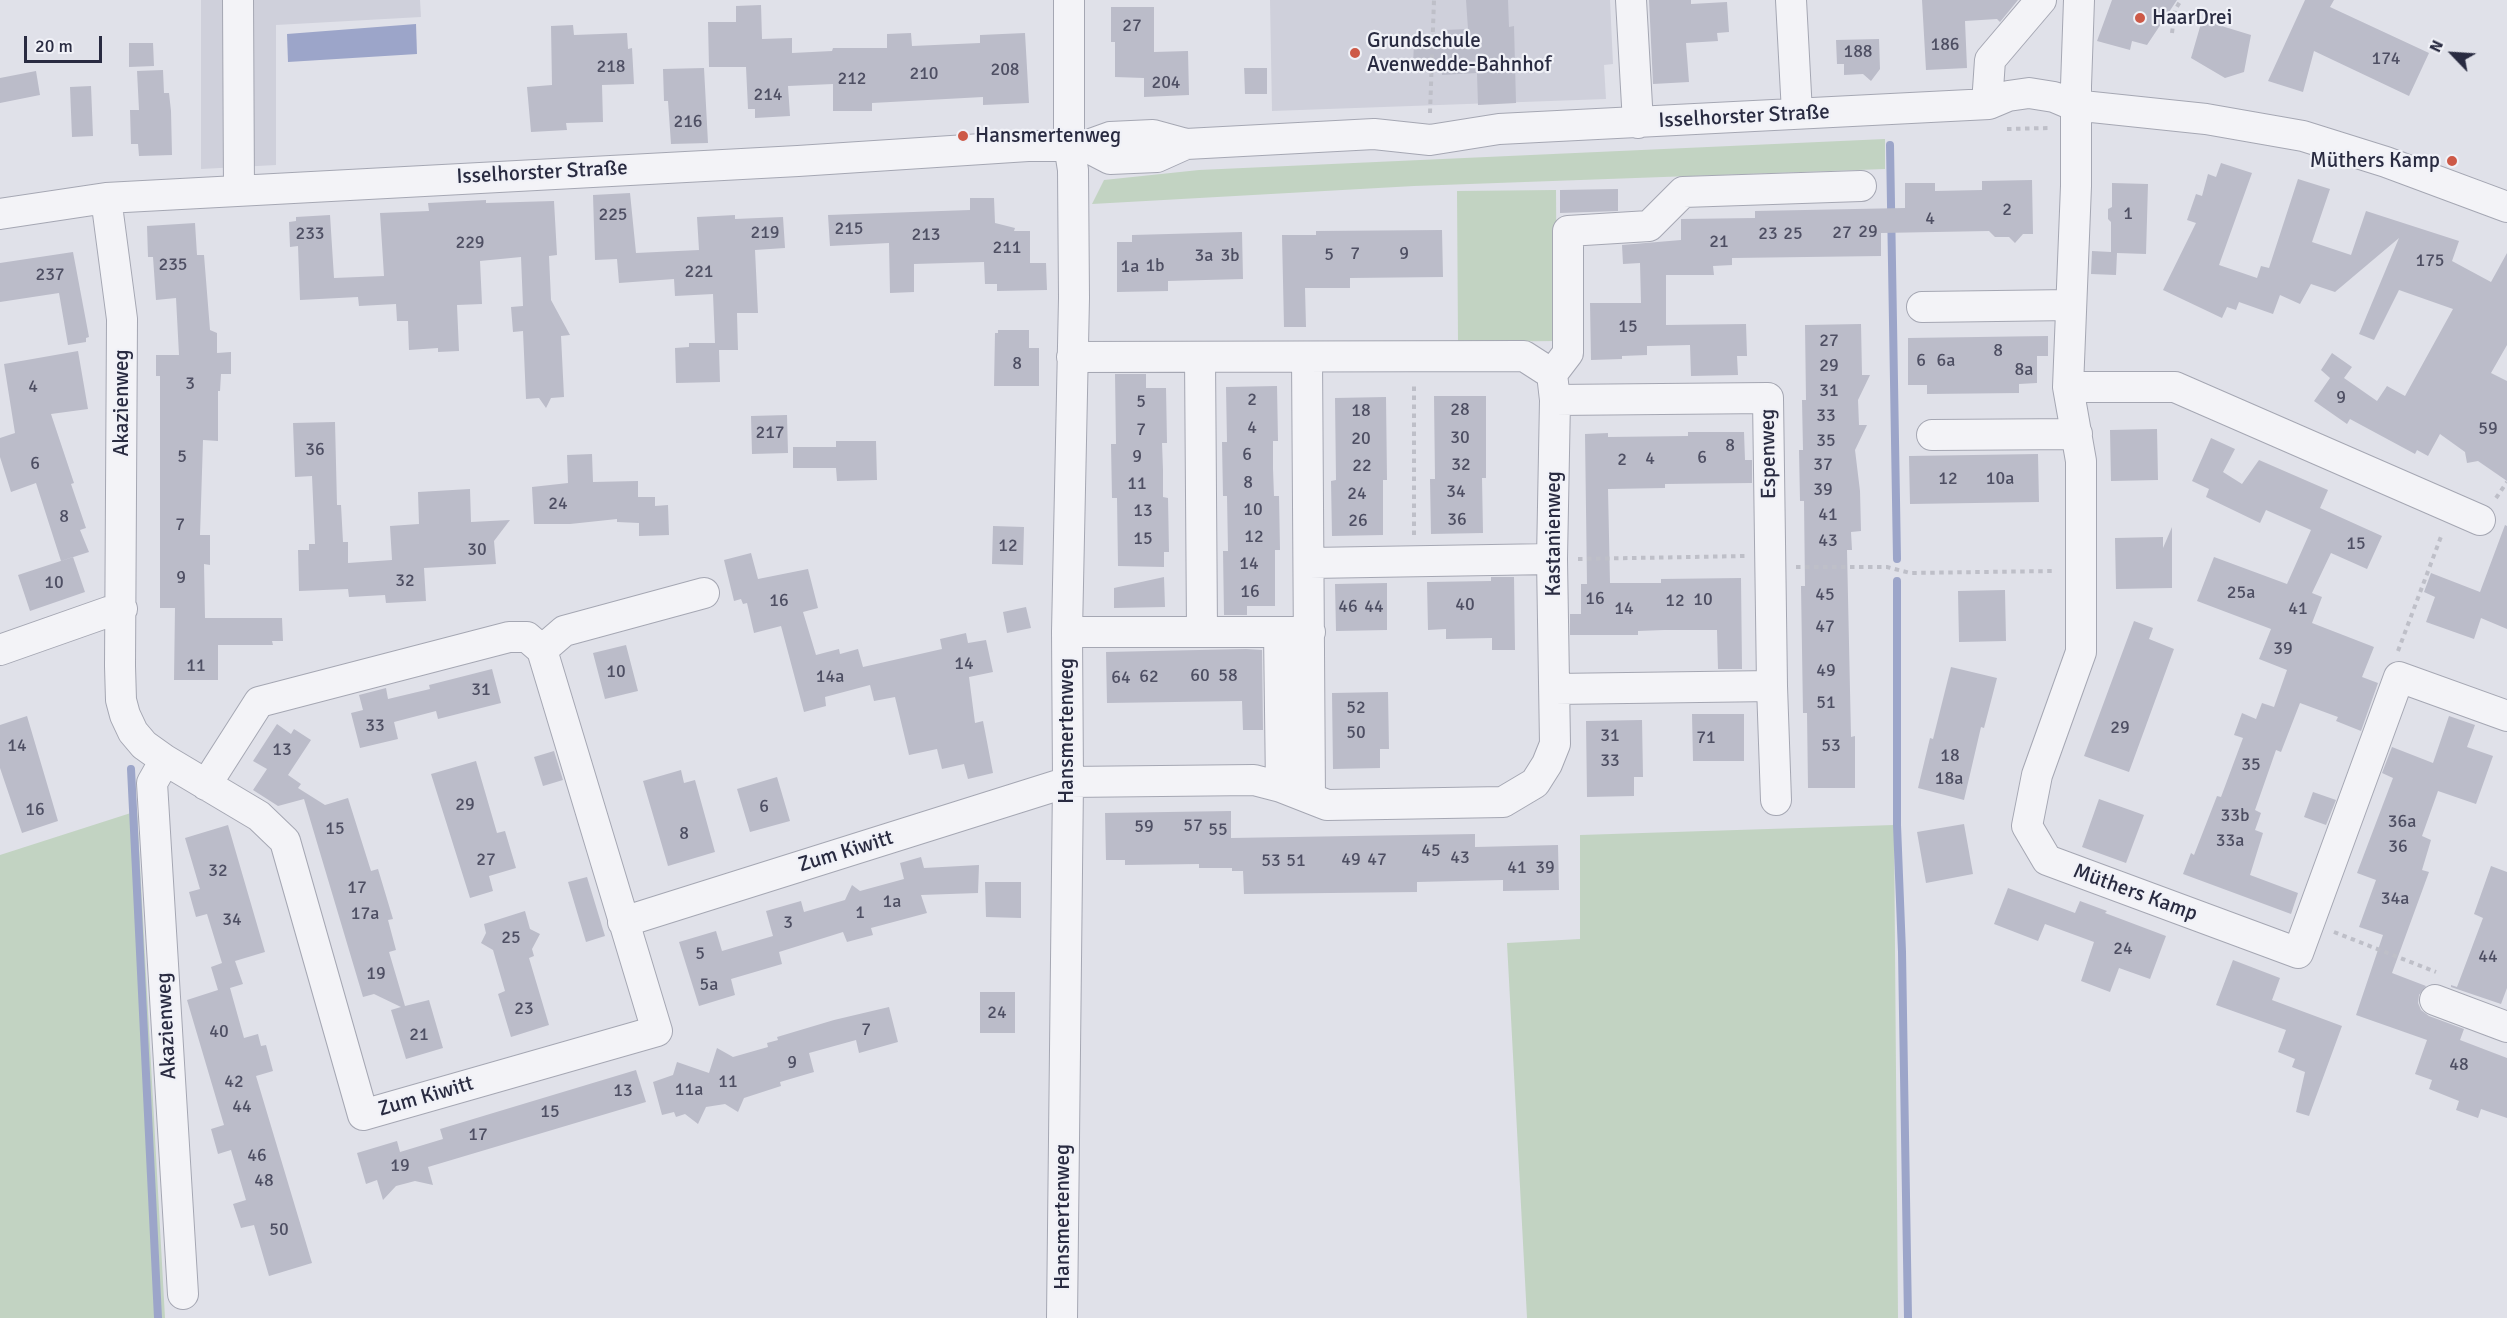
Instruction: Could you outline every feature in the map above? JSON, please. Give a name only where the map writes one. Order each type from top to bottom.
[{"type":"street","points":[[238,0],[238,190]]},
{"type":"street","name":"Hansmertenweg","points":[[1062,1318],[1068,782],[1067,632],[1073,170],[1077,146],[1069,0]]},
{"type":"street","points":[[1631,0],[1638,123]]},
{"type":"street","points":[[1791,0],[1797,113]]},
{"type":"street","points":[[1988,104],[1990,60],[2041,0]]},
{"type":"street","name":"Müthers Kamp","points":[[2079,0],[2068,387],[2082,461],[2081,652],[2037,775],[2027,826],[2047,860],[2298,953],[2399,677]]},
{"type":"street","name":"Isselhorster Straße","points":[[0,214],[106,198],[798,161],[1028,146],[1077,146],[1110,137],[1153,135],[1186,144],[1376,134],[1407,124],[1430,122],[1499,129],[1638,123],[1988,104],[2008,96],[2029,93],[2054,97],[2075,105],[2206,118],[2303,136],[2386,162],[2507,207]]},
{"type":"street","points":[[1072,357],[1524,356],[1553,387],[1568,352],[1568,231],[1648,226],[1683,192],[1861,186]]},
{"type":"street","name":"Akazienweg","points":[[106,198],[122,319],[120,666],[121,700],[125,715],[133,732],[144,745],[259,816],[285,841],[363,1115]]},
{"type":"street","points":[[1923,307],[2071,304]]},
{"type":"street","points":[[1200,357],[1202,631]]},
{"type":"street","points":[[1307,357],[1310,798]]},
{"type":"street","name":"Kastanienweg","points":[[1068,782],[1254,780],[1281,787],[1327,805],[1503,802],[1535,783],[1547,764],[1555,744],[1552,559],[1553,387]]},
{"type":"street","name":"Espenweg","points":[[1553,387],[1768,398],[1776,800]]},
{"type":"street","points":[[2068,387],[2175,387],[2480,520]]},
{"type":"street","points":[[1932,435],[2077,434]]},
{"type":"street","points":[[1310,562],[1552,559]]},
{"type":"street","points":[[206,784],[259,702],[509,637],[527,637],[542,650],[564,631],[704,593]]},
{"type":"street","points":[[0,650],[122,609]]},
{"type":"street","points":[[1067,632],[1310,632]]},
{"type":"street","points":[[1280,632],[1281,787]]},
{"type":"street","name":"Zum Kiwitt","points":[[363,1115],[657,1031],[542,650]]},
{"type":"street","points":[[2399,677],[2507,716]]},
{"type":"street","points":[[1555,689],[1772,686]]},
{"type":"street","name":"Akazienweg","points":[[165,760],[152,783],[183,1294]]},
{"type":"street","name":"Zum Kiwitt","points":[[624,922],[1068,782]]},
{"type":"street","points":[[2435,1000],[2507,1027]]},
{"type":"path","points":[[1430,113],[1434,0]]},
{"type":"path","points":[[2172,33],[2175,10],[2181,0]]},
{"type":"path","points":[[2028,121],[2028,128]]},
{"type":"path","points":[[1414,357],[1414,559]]},
{"type":"path","points":[[2399,677],[2395,659],[2451,508]]},
{"type":"path","points":[[1552,559],[1750,556],[1790,567],[1887,567],[1910,573],[2082,571]]},
{"type":"path","points":[[2308,922],[2445,975],[2435,1000]]},
{"type":"shaded area","points":[[201,0],[420,0],[421,17],[276,25],[276,165],[201,169]]},
{"type":"shaded area","points":[[1270,0],[1610,0],[1613,64],[1604,65],[1606,99],[1272,111]]},
{"type":"green space","points":[[1885,139],[1885,169],[1414,186],[1092,204],[1104,180],[1199,170]]},
{"type":"green space","points":[[1556,190],[1557,341],[1458,342],[1457,191]]},
{"type":"green space","points":[[137,811],[165,1318],[0,1318],[0,855]]},
{"type":"green space","points":[[1894,825],[1898,1318],[1527,1318],[1507,943],[1580,939],[1580,835]]},
{"type":"water","points":[[416,24],[417,54],[288,62],[287,34]]},
{"type":"building","points":[[1466,0],[1508,0],[1509,27],[1514,26],[1516,103],[1478,105],[1477,73],[1442,75],[1442,66],[1413,66],[1414,42],[1441,43],[1441,40],[1445,40],[1444,30],[1468,29]]},
{"type":"building","points":[[1649,0],[1691,0],[1691,4],[1727,2],[1729,32],[1717,33],[1718,41],[1686,43],[1689,82],[1653,84]]},
{"type":"building","points":[[1922,0],[2018,0],[2000,22],[1997,19],[1965,21],[1967,68],[1926,70]]},
{"type":"building","name":"HaarDrei","points":[[2112,0],[2177,0],[2147,45],[2132,41],[2130,50],[2097,41]]},
{"type":"building","points":[[2305,0],[2334,0],[2330,7],[2429,53],[2409,96],[2314,51],[2303,92],[2268,81]]},
{"type":"building","points":[[761,5],[762,39],[792,38],[792,53],[832,51],[833,48],[887,48],[887,34],[911,33],[912,46],[980,43],[980,35],[1025,33],[1029,103],[983,105],[983,97],[872,103],[872,111],[833,111],[833,84],[788,86],[790,116],[755,118],[755,109],[748,109],[746,67],[709,67],[708,22],[736,22],[736,6]]},
{"type":"building","points":[[1111,7],[1154,7],[1154,52],[1188,51],[1189,95],[1144,97],[1144,78],[1115,77],[1115,42],[1111,42]]},
{"type":"building","points":[[2202,20],[2251,35],[2244,72],[2225,78],[2191,58]]},
{"type":"building","points":[[573,25],[574,35],[627,33],[628,49],[632,48],[634,84],[602,85],[603,122],[566,123],[567,130],[531,132],[527,87],[552,85],[551,26]]},
{"type":"building","points":[[1879,39],[1880,69],[1871,81],[1863,74],[1844,75],[1844,64],[1837,64],[1836,40]]},
{"type":"building","points":[[129,43],[153,43],[154,66],[129,67]]},
{"type":"building","points":[[704,68],[708,143],[671,144],[668,101],[664,101],[663,69]]},
{"type":"building","points":[[1244,68],[1267,68],[1267,94],[1245,94]]},
{"type":"building","points":[[163,70],[164,93],[169,93],[171,111],[172,155],[139,156],[138,144],[131,144],[130,110],[139,110],[137,71]]},
{"type":"building","points":[[36,71],[40,95],[0,103],[0,78]]},
{"type":"building","points":[[91,86],[93,136],[72,137],[70,87]]},
{"type":"building","points":[[2221,163],[2252,173],[2219,265],[2257,278],[2261,266],[2269,268],[2298,179],[2330,189],[2312,242],[2351,255],[2366,211],[2459,241],[2452,261],[2491,282],[2507,253],[2507,345],[2491,373],[2507,381],[2507,481],[2478,461],[2467,463],[2465,452],[2440,434],[2428,456],[2417,450],[2415,454],[2350,419],[2347,424],[2314,401],[2330,378],[2321,370],[2332,353],[2352,367],[2344,378],[2377,401],[2387,386],[2405,396],[2453,309],[2399,290],[2374,340],[2359,334],[2399,238],[2335,292],[2311,284],[2300,304],[2280,295],[2273,314],[2239,302],[2236,310],[2227,307],[2222,318],[2163,290],[2196,223],[2187,220],[2196,194],[2202,196],[2208,174],[2216,177]]},
{"type":"building","points":[[2032,180],[2033,234],[2023,234],[2015,243],[2009,237],[1995,237],[1989,231],[1881,233],[1881,256],[1732,258],[1732,265],[1713,266],[1714,275],[1666,275],[1666,325],[1746,324],[1747,356],[1737,356],[1738,375],[1691,376],[1690,345],[1647,346],[1647,355],[1591,360],[1590,303],[1641,303],[1640,263],[1623,264],[1622,245],[1681,240],[1681,219],[1755,218],[1755,211],[1905,208],[1905,183],[1935,183],[1935,191],[1982,190],[1982,181]]},
{"type":"building","points":[[2112,183],[2148,184],[2146,254],[2117,253],[2116,275],[2091,274],[2092,251],[2111,252],[2111,222],[2108,219],[2108,209],[2112,207]]},
{"type":"building","points":[[1618,189],[1618,211],[1560,213],[1560,190]]},
{"type":"building","points":[[630,193],[636,253],[699,250],[697,217],[735,215],[735,219],[783,217],[785,248],[755,250],[758,313],[737,313],[738,350],[719,350],[720,382],[676,383],[675,348],[689,347],[689,343],[715,343],[713,294],[675,296],[674,279],[619,283],[617,259],[595,260],[593,195]]},
{"type":"building","points":[[970,198],[994,198],[995,223],[1015,228],[1014,231],[1030,231],[1030,263],[1046,263],[1047,290],[997,291],[997,284],[985,284],[984,262],[914,264],[914,292],[890,293],[889,243],[830,246],[828,215],[970,210]]},
{"type":"building","points":[[486,200],[486,203],[554,201],[557,255],[549,256],[551,300],[570,335],[561,336],[564,397],[551,398],[546,408],[539,398],[526,399],[523,331],[513,332],[511,307],[523,306],[521,257],[480,261],[482,304],[457,305],[459,351],[438,352],[438,348],[409,350],[408,321],[397,321],[396,304],[359,306],[358,297],[300,300],[298,246],[290,247],[289,222],[296,221],[296,217],[330,215],[334,278],[384,276],[380,213],[429,211],[428,203]]},
{"type":"building","points":[[195,223],[197,255],[204,255],[210,330],[217,333],[217,353],[231,352],[231,374],[221,374],[220,391],[218,391],[218,441],[203,440],[200,535],[210,535],[210,565],[204,564],[205,618],[282,618],[283,641],[272,641],[273,645],[218,645],[218,680],[174,680],[175,608],[160,608],[160,376],[156,376],[156,355],[179,355],[176,298],[156,300],[153,257],[148,257],[147,226]]},
{"type":"building","points":[[1442,230],[1443,277],[1350,278],[1350,288],[1305,288],[1306,327],[1284,327],[1282,235],[1316,235],[1316,231]]},
{"type":"building","points":[[1242,232],[1243,279],[1168,281],[1168,291],[1117,292],[1117,242],[1132,242],[1132,235]]},
{"type":"building","points":[[73,252],[89,337],[86,338],[86,342],[68,345],[59,293],[0,302],[0,263]]},
{"type":"building","points":[[1861,324],[1862,375],[1870,375],[1858,400],[1859,425],[1867,425],[1855,450],[1860,491],[1861,531],[1851,532],[1852,550],[1847,550],[1851,737],[1855,736],[1855,788],[1808,788],[1807,713],[1803,713],[1801,586],[1805,586],[1804,501],[1800,501],[1799,450],[1803,450],[1802,400],[1806,400],[1805,325]]},
{"type":"building","points":[[998,330],[1029,330],[1029,348],[1039,348],[1039,386],[994,386],[995,333],[998,333]]},
{"type":"building","points":[[2048,336],[2048,356],[2037,356],[2037,383],[2019,384],[2019,393],[1927,394],[1927,385],[1908,385],[1908,338]]},
{"type":"building","points":[[78,351],[88,409],[51,414],[74,483],[71,484],[86,528],[80,530],[89,552],[61,561],[36,483],[11,492],[0,457],[0,438],[15,433],[4,364]]},
{"type":"building","points":[[1115,374],[1146,374],[1146,388],[1166,388],[1167,443],[1162,443],[1163,497],[1168,498],[1169,552],[1164,552],[1164,567],[1118,566],[1117,498],[1112,498],[1111,444],[1116,444]]},
{"type":"building","points":[[1277,386],[1278,441],[1273,441],[1273,469],[1274,496],[1279,496],[1280,550],[1275,550],[1275,606],[1247,606],[1247,615],[1224,615],[1223,551],[1228,551],[1227,496],[1223,496],[1222,442],[1227,442],[1226,387]]},
{"type":"building","points":[[1434,396],[1486,396],[1486,478],[1482,478],[1483,533],[1431,534],[1430,479],[1435,479]]},
{"type":"building","points":[[1386,397],[1387,480],[1383,480],[1383,535],[1332,536],[1331,481],[1336,480],[1335,398]]},
{"type":"building","points":[[787,415],[788,453],[752,454],[751,416]]},
{"type":"building","points":[[335,422],[337,505],[341,505],[343,542],[348,542],[348,563],[392,560],[390,526],[419,524],[418,492],[470,489],[471,522],[510,520],[494,541],[496,564],[424,568],[426,601],[386,603],[385,595],[349,597],[348,589],[299,591],[298,550],[309,550],[309,544],[315,544],[312,476],[295,477],[293,423]]},
{"type":"building","points":[[2157,429],[2158,480],[2111,481],[2110,430]]},
{"type":"building","points":[[1688,432],[1744,432],[1745,460],[1752,460],[1752,483],[1665,484],[1665,488],[1608,489],[1610,583],[1661,583],[1661,579],[1741,578],[1742,669],[1718,669],[1717,630],[1638,631],[1638,635],[1570,635],[1570,614],[1581,614],[1581,584],[1587,584],[1585,434],[1608,433],[1608,437],[1688,436]]},
{"type":"building","points":[[2211,438],[2235,449],[2223,472],[2242,484],[2259,460],[2328,490],[2320,508],[2382,536],[2367,569],[2331,553],[2312,593],[2322,597],[2312,623],[2374,647],[2362,677],[2378,683],[2361,731],[2336,721],[2338,717],[2300,703],[2281,752],[2276,750],[2255,810],[2261,813],[2255,830],[2263,833],[2250,875],[2298,893],[2291,914],[2183,874],[2191,853],[2194,855],[2217,796],[2221,797],[2243,738],[2234,735],[2242,713],[2256,719],[2262,703],[2274,707],[2287,670],[2259,659],[2271,629],[2197,601],[2214,557],[2287,584],[2311,530],[2266,510],[2260,523],[2206,497],[2209,489],[2192,481]]},
{"type":"building","points":[[836,441],[876,441],[877,480],[837,481],[836,468],[793,468],[793,447],[836,447]]},
{"type":"building","points":[[592,454],[593,482],[638,481],[638,497],[655,497],[655,506],[668,505],[669,535],[639,536],[639,523],[617,522],[617,519],[570,524],[534,524],[532,487],[568,483],[567,455]]},
{"type":"building","points":[[2038,454],[2039,502],[1910,504],[1909,456]]},
{"type":"building","points":[[2505,525],[2507,526],[2507,629],[2481,618],[2474,639],[2426,622],[2435,597],[2424,592],[2431,573],[2480,592]]},
{"type":"building","points":[[993,526],[1024,527],[1023,565],[992,564]]},
{"type":"building","points":[[2172,527],[2172,588],[2116,589],[2115,538],[2163,537],[2163,548]]},
{"type":"building","points":[[751,553],[758,579],[808,569],[818,608],[803,612],[816,655],[839,649],[840,654],[858,649],[863,667],[942,649],[940,639],[966,633],[968,643],[986,640],[993,672],[969,677],[975,723],[983,721],[993,773],[968,779],[964,764],[942,769],[937,749],[909,755],[895,697],[874,701],[870,685],[825,697],[826,706],[804,712],[781,626],[754,633],[747,603],[743,604],[741,599],[734,601],[724,560]]},
{"type":"building","points":[[73,557],[85,592],[30,611],[18,575]]},
{"type":"building","points":[[1164,577],[1165,607],[1114,608],[1114,588]]},
{"type":"building","points":[[1491,577],[1514,577],[1515,650],[1492,650],[1492,638],[1446,639],[1446,629],[1428,630],[1427,582],[1491,581]]},
{"type":"building","points":[[1387,583],[1387,630],[1336,631],[1335,584]]},
{"type":"building","points":[[2005,590],[2006,641],[1959,642],[1958,591]]},
{"type":"building","points":[[1026,607],[1031,628],[1007,633],[1003,612]]},
{"type":"building","points":[[2134,621],[2153,628],[2149,639],[2174,649],[2129,772],[2084,756]]},
{"type":"building","points":[[626,645],[638,691],[605,699],[593,653]]},
{"type":"building","points":[[1262,650],[1263,730],[1243,730],[1242,701],[1107,703],[1106,652]]},
{"type":"building","points":[[1951,667],[1997,678],[1984,728],[1981,727],[1964,800],[1918,788]]},
{"type":"building","points":[[492,669],[501,703],[438,719],[436,711],[394,722],[398,739],[360,748],[351,713],[363,710],[359,695],[386,688],[388,699],[430,689],[429,685]]},
{"type":"building","points":[[1388,692],[1389,749],[1380,749],[1380,768],[1333,769],[1332,693]]},
{"type":"building","points":[[1692,714],[1744,714],[1744,761],[1693,761]]},
{"type":"building","points":[[27,716],[58,821],[22,833],[0,768],[0,725]]},
{"type":"building","points":[[2449,716],[2475,725],[2467,747],[2493,756],[2476,804],[2438,791],[2422,836],[2431,840],[2422,870],[2429,872],[2392,973],[2426,986],[2419,995],[2418,1003],[2421,1010],[2429,1016],[2464,1029],[2460,1040],[2507,1058],[2507,1118],[2481,1109],[2478,1118],[2456,1110],[2459,1101],[2429,1089],[2432,1080],[2415,1074],[2427,1040],[2356,1015],[2383,935],[2359,927],[2376,880],[2357,873],[2393,778],[2382,773],[2392,747],[2433,763]]},
{"type":"building","points":[[1642,720],[1643,777],[1634,777],[1634,796],[1587,797],[1586,721]]},
{"type":"building","points":[[277,724],[291,734],[294,729],[311,740],[288,775],[301,784],[298,788],[325,805],[348,798],[371,871],[378,869],[393,919],[388,920],[396,950],[389,952],[405,1006],[429,1000],[443,1048],[406,1059],[391,1010],[401,1007],[374,994],[363,997],[304,799],[278,806],[253,790],[267,769],[253,761]]},
{"type":"building","points":[[554,751],[563,780],[543,786],[534,757]]},
{"type":"building","points":[[476,761],[497,833],[505,831],[516,868],[489,876],[493,891],[470,898],[431,774]]},
{"type":"building","points":[[681,770],[684,783],[695,780],[715,852],[668,866],[643,781]]},
{"type":"building","points":[[777,777],[790,821],[750,832],[737,789]]},
{"type":"building","points":[[2313,792],[2336,800],[2326,825],[2304,817]]},
{"type":"building","points":[[2099,799],[2144,815],[2126,863],[2082,847]]},
{"type":"building","points":[[1231,811],[1231,838],[1475,834],[1475,847],[1558,845],[1559,890],[1503,891],[1503,880],[1417,882],[1417,892],[1244,894],[1243,871],[1232,871],[1232,868],[1199,868],[1199,864],[1125,865],[1125,860],[1106,860],[1105,813]]},
{"type":"building","points":[[1964,824],[1973,874],[1926,883],[1917,832]]},
{"type":"building","points":[[228,825],[265,952],[235,961],[243,984],[230,988],[244,1038],[258,1034],[261,1046],[266,1045],[273,1071],[256,1076],[312,1263],[269,1276],[254,1225],[241,1228],[233,1204],[246,1200],[231,1150],[218,1154],[211,1129],[224,1125],[187,1000],[218,990],[211,967],[222,963],[207,914],[196,917],[189,892],[200,889],[185,838]]},
{"type":"building","points":[[921,857],[924,868],[979,865],[978,893],[921,895],[927,913],[871,928],[873,935],[847,942],[843,932],[779,952],[782,964],[731,979],[735,995],[699,1006],[679,942],[716,931],[722,951],[773,936],[766,911],[801,901],[804,912],[845,900],[852,885],[860,891],[904,879],[900,863]]},
{"type":"building","points":[[2491,866],[2507,872],[2507,988],[2501,1004],[2451,987],[2451,985],[2457,987],[2483,918],[2474,914]]},
{"type":"building","points":[[587,877],[605,936],[586,942],[568,882]]},
{"type":"building","points":[[985,882],[1021,882],[1021,918],[986,917]]},
{"type":"building","points":[[2008,888],[2075,913],[2080,901],[2166,936],[2150,979],[2119,968],[2110,992],[2081,981],[2094,942],[2045,924],[2038,941],[1994,924]]},
{"type":"building","points":[[525,911],[530,929],[540,934],[532,949],[534,956],[529,958],[549,1025],[511,1037],[498,994],[505,991],[493,950],[481,943],[486,933],[484,924]]},
{"type":"building","points":[[2233,960],[2280,978],[2272,1000],[2342,1026],[2309,1116],[2296,1112],[2305,1072],[2292,1067],[2295,1059],[2278,1052],[2286,1030],[2216,1005]]},
{"type":"building","points":[[980,992],[1015,992],[1015,1033],[980,1033]]},
{"type":"building","points":[[889,1007],[898,1042],[859,1053],[856,1040],[809,1053],[814,1072],[780,1082],[781,1086],[744,1098],[738,1112],[725,1104],[706,1107],[698,1124],[685,1114],[676,1117],[674,1112],[662,1115],[653,1082],[673,1075],[677,1062],[709,1073],[717,1048],[733,1057],[768,1047],[767,1043],[778,1040],[777,1037]]},
{"type":"building","points":[[636,1070],[646,1102],[428,1167],[433,1185],[415,1181],[396,1186],[383,1200],[377,1180],[366,1184],[357,1153],[397,1141],[400,1152],[443,1139],[440,1129]]},
{"type":"waterway","points":[[1890,145],[1897,559]]},
{"type":"waterway","points":[[1897,581],[1897,825],[1902,952],[1908,1318]]},
{"type":"waterway","points":[[131,769],[158,1318]]},
{"type":"place","name":"HaarDrei","points":[[2140,18]]},
{"type":"place","name":"Grundschule Avenwedde-Bahnhof","points":[[1355,53]]},
{"type":"place","name":"Hansmertenweg","points":[[963,136]]},
{"type":"place","name":"Müthers Kamp","points":[[2452,161]]}]
